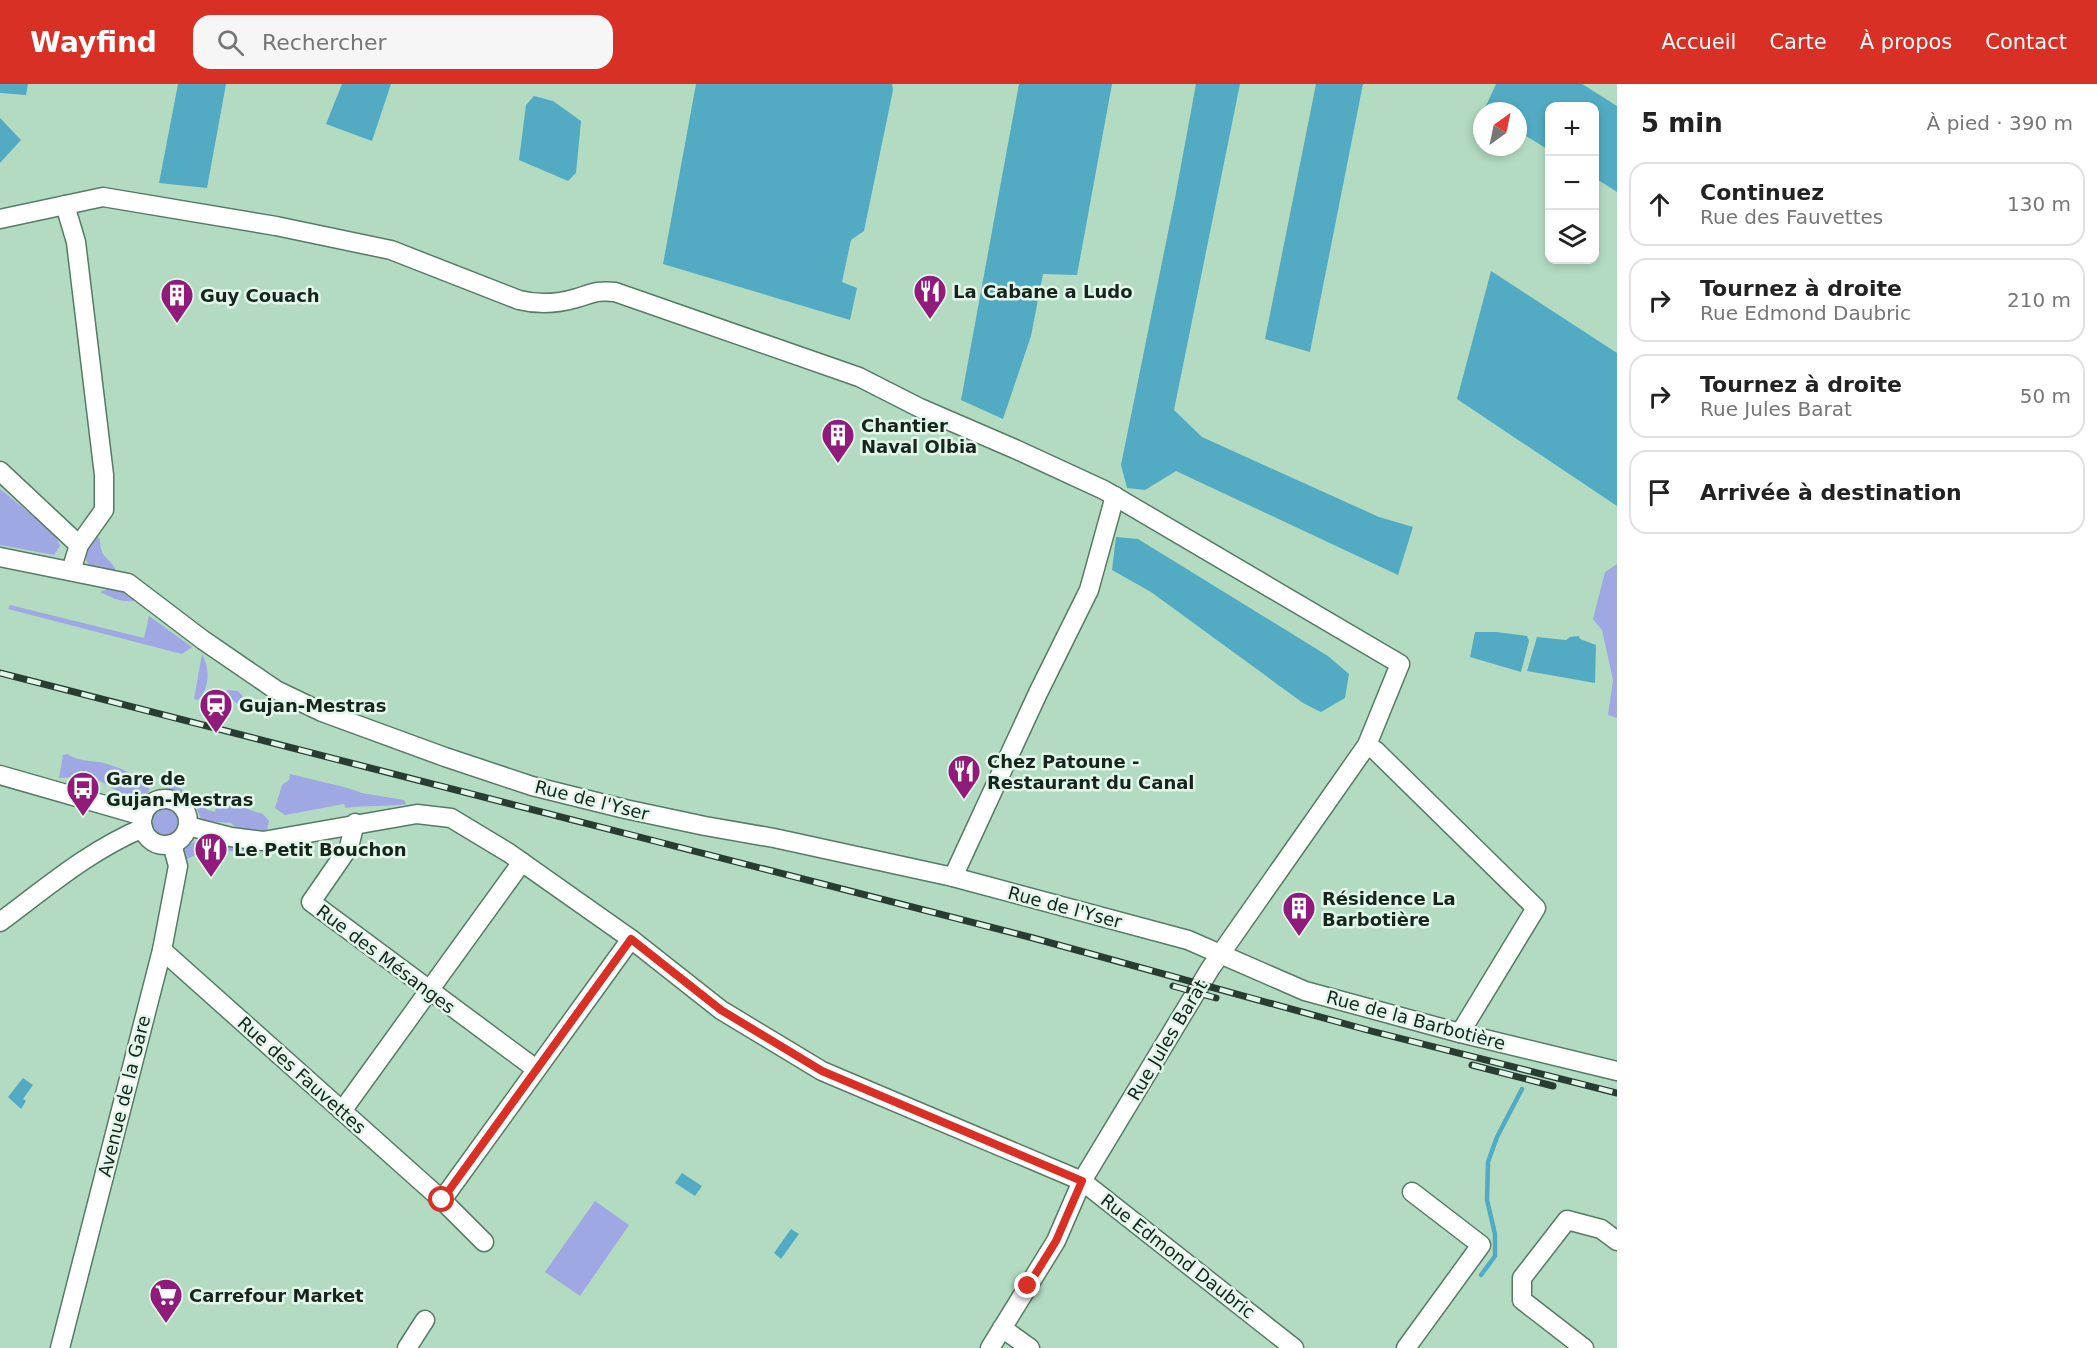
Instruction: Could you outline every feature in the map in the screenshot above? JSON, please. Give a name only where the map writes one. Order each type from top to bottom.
[{"type":"street","points":[[0,219],[103,197],[287,228],[391,250],[519,300],[536,304],[555,303],[598,290],[615,292],[859,377],[920,408],[1015,448],[1115,496],[1089,590],[1038,693],[953,877]]},
{"type":"street","points":[[65,205],[76,242],[104,475],[104,510],[79,545],[71,571]]},
{"type":"street","points":[[0,471],[79,545]]},
{"type":"street","name":"Rue Jules Barat","points":[[990,1348],[1056,1241],[1082,1181],[1220,954],[1367,745],[1400,664],[1115,496]]},
{"type":"street","name":"Rue de l'Yser","points":[[0,557],[128,583],[203,640],[276,690],[322,712],[532,786],[705,826],[774,837],[953,877],[1188,940],[1220,954]]},
{"type":"street","points":[[1367,745],[1376,751],[1536,908],[1460,1033]]},
{"type":"street","points":[[0,775],[143,822],[151,840],[158,844],[172,844],[183,837],[188,826],[187,813],[179,803],[167,798],[154,801],[149,805],[143,822],[77,865],[0,922]]},
{"type":"street","name":"Rue Edmond Daubric","points":[[188,826],[231,837],[263,841],[355,823],[417,814],[452,818],[522,862],[631,939],[721,1010],[822,1071],[1082,1181],[1294,1348]]},
{"type":"street","name":"Rue des Mésanges","points":[[355,823],[349,847],[311,902],[536,1069]]},
{"type":"street","name":"Avenue de la Gare","points":[[60,1348],[162,950],[178,866],[172,844]]},
{"type":"street","points":[[342,1111],[522,862]]},
{"type":"street","points":[[442,1200],[631,939]]},
{"type":"street","name":"Rue des Fauvettes","points":[[162,950],[442,1200],[484,1242]]},
{"type":"street","name":"Rue de la Barbotière","points":[[1220,954],[1305,991],[1460,1033],[1617,1071]]},
{"type":"street","points":[[1406,1348],[1481,1245],[1412,1192]]},
{"type":"street","points":[[1584,1348],[1522,1300],[1522,1278],[1567,1220],[1601,1229],[1617,1241]]},
{"type":"street","points":[[407,1348],[425,1320]]},
{"type":"street","points":[[1002,1328],[1030,1348]]},
{"type":"shaded area","points":[[0,84],[28,84],[26,95],[0,93]]},
{"type":"shaded area","points":[[178,84],[226,84],[207,188],[159,183]]},
{"type":"shaded area","points":[[342,84],[391,84],[372,141],[326,124]]},
{"type":"shaded area","points":[[696,84],[892,84],[893,90],[864,231],[851,240],[842,282],[857,288],[850,320],[663,264]]},
{"type":"shaded area","points":[[1019,84],[1112,84],[1077,275],[1043,274],[1031,336],[1003,419],[961,400]]},
{"type":"shaded area","points":[[1196,84],[1240,84],[1174,410],[1202,437],[1379,517],[1413,527],[1398,575],[1176,471],[1145,490],[1127,488],[1121,465]]},
{"type":"shaded area","points":[[1316,84],[1363,84],[1310,352],[1265,339]]},
{"type":"shaded area","points":[[1496,84],[1582,84],[1617,106],[1617,192],[1599,181],[1599,102],[1545,102],[1545,148],[1527,137],[1527,102],[1488,102]]},
{"type":"shaded area","points":[[534,96],[553,101],[581,121],[576,173],[568,181],[519,160],[526,105]]},
{"type":"shaded area","points":[[0,118],[21,140],[0,163]]},
{"type":"shaded area","points":[[1491,271],[1617,353],[1617,506],[1457,399]]},
{"type":"shaded area","points":[[0,489],[55,534],[60,546],[54,555],[0,545]]},
{"type":"shaded area","points":[[96,536],[100,539],[104,555],[117,573],[98,569],[88,563],[87,553]]},
{"type":"shaded area","points":[[1116,537],[1138,539],[1328,656],[1349,674],[1345,698],[1321,712],[1303,703],[1151,592],[1112,570]]},
{"type":"shaded area","points":[[1617,564],[1617,718],[1608,715],[1613,680],[1602,630],[1593,619],[1605,572]]},
{"type":"shaded area","points":[[112,587],[128,592],[137,600],[123,601],[100,592]]},
{"type":"shaded area","points":[[10,605],[144,638],[149,616],[192,647],[182,654],[8,609]]},
{"type":"shaded area","points":[[1475,632],[1527,636],[1529,641],[1521,672],[1470,657]]},
{"type":"shaded area","points":[[1579,636],[1580,639],[1596,645],[1595,683],[1527,671],[1537,637],[1566,640]]},
{"type":"shaded area","points":[[202,654],[206,665],[207,684],[198,700],[194,699]]},
{"type":"shaded area","points":[[226,690],[238,691],[254,709],[237,704]]},
{"type":"shaded area","points":[[67,754],[81,760],[104,763],[139,777],[149,784],[149,791],[135,802],[88,776],[59,778],[63,755]]},
{"type":"shaded area","points":[[170,774],[170,782],[191,795],[208,810],[215,812],[218,799],[237,801],[250,810],[263,814],[269,821],[267,830],[255,835],[242,833],[231,823],[202,821],[195,805],[188,798],[163,786],[160,776]]},
{"type":"shaded area","points":[[290,774],[362,793],[404,800],[406,804],[346,808],[344,804],[285,815],[275,808],[282,785],[289,780]]},
{"type":"shaded area","points":[[165,808],[175,812],[179,822],[175,832],[165,836],[155,832],[151,822],[155,812]]},
{"type":"shaded area","points":[[200,838],[208,842],[259,849],[248,852],[206,850],[183,861],[182,851]]},
{"type":"shaded area","points":[[23,1078],[33,1085],[23,1099],[26,1101],[21,1109],[8,1097]]},
{"type":"shaded area","points":[[682,1173],[702,1186],[695,1196],[675,1183]]},
{"type":"shaded area","points":[[595,1201],[629,1225],[580,1296],[545,1272]]},
{"type":"shaded area","points":[[791,1229],[799,1234],[781,1259],[774,1253]]},
{"type":"waterway","points":[[1481,1275],[1495,1256],[1495,1234],[1487,1200],[1488,1162],[1497,1137],[1522,1089]]},
{"type":"railway","points":[[0,673],[1033,938],[1371,1031],[1617,1093]]},
{"type":"railway","points":[[1173,986],[1216,998]]},
{"type":"railway","points":[[1472,1065],[1553,1086]]},
{"type":"place","name":"La Cabane a Ludo","points":[[930,320]]},
{"type":"place","name":"Guy Couach","points":[[177,324]]},
{"type":"place","name":"Chantier Naval Olbia","points":[[838,464]]},
{"type":"place","name":"Gujan-Mestras","points":[[216,734]]},
{"type":"place","name":"Chez Patoune - Restaurant du Canal","points":[[964,800]]},
{"type":"place","name":"Gare de Gujan-Mestras","points":[[83,817]]},
{"type":"place","name":"Le Petit Bouchon","points":[[211,878]]},
{"type":"place","name":"Résidence La Barbotière","points":[[1299,937]]},
{"type":"place","name":"Carrefour Market","points":[[166,1324]]},
{"type":"route","points":[[442,1200],[631,939],[721,1010],[822,1071],[1082,1181],[1056,1241],[1028,1286]]}]
